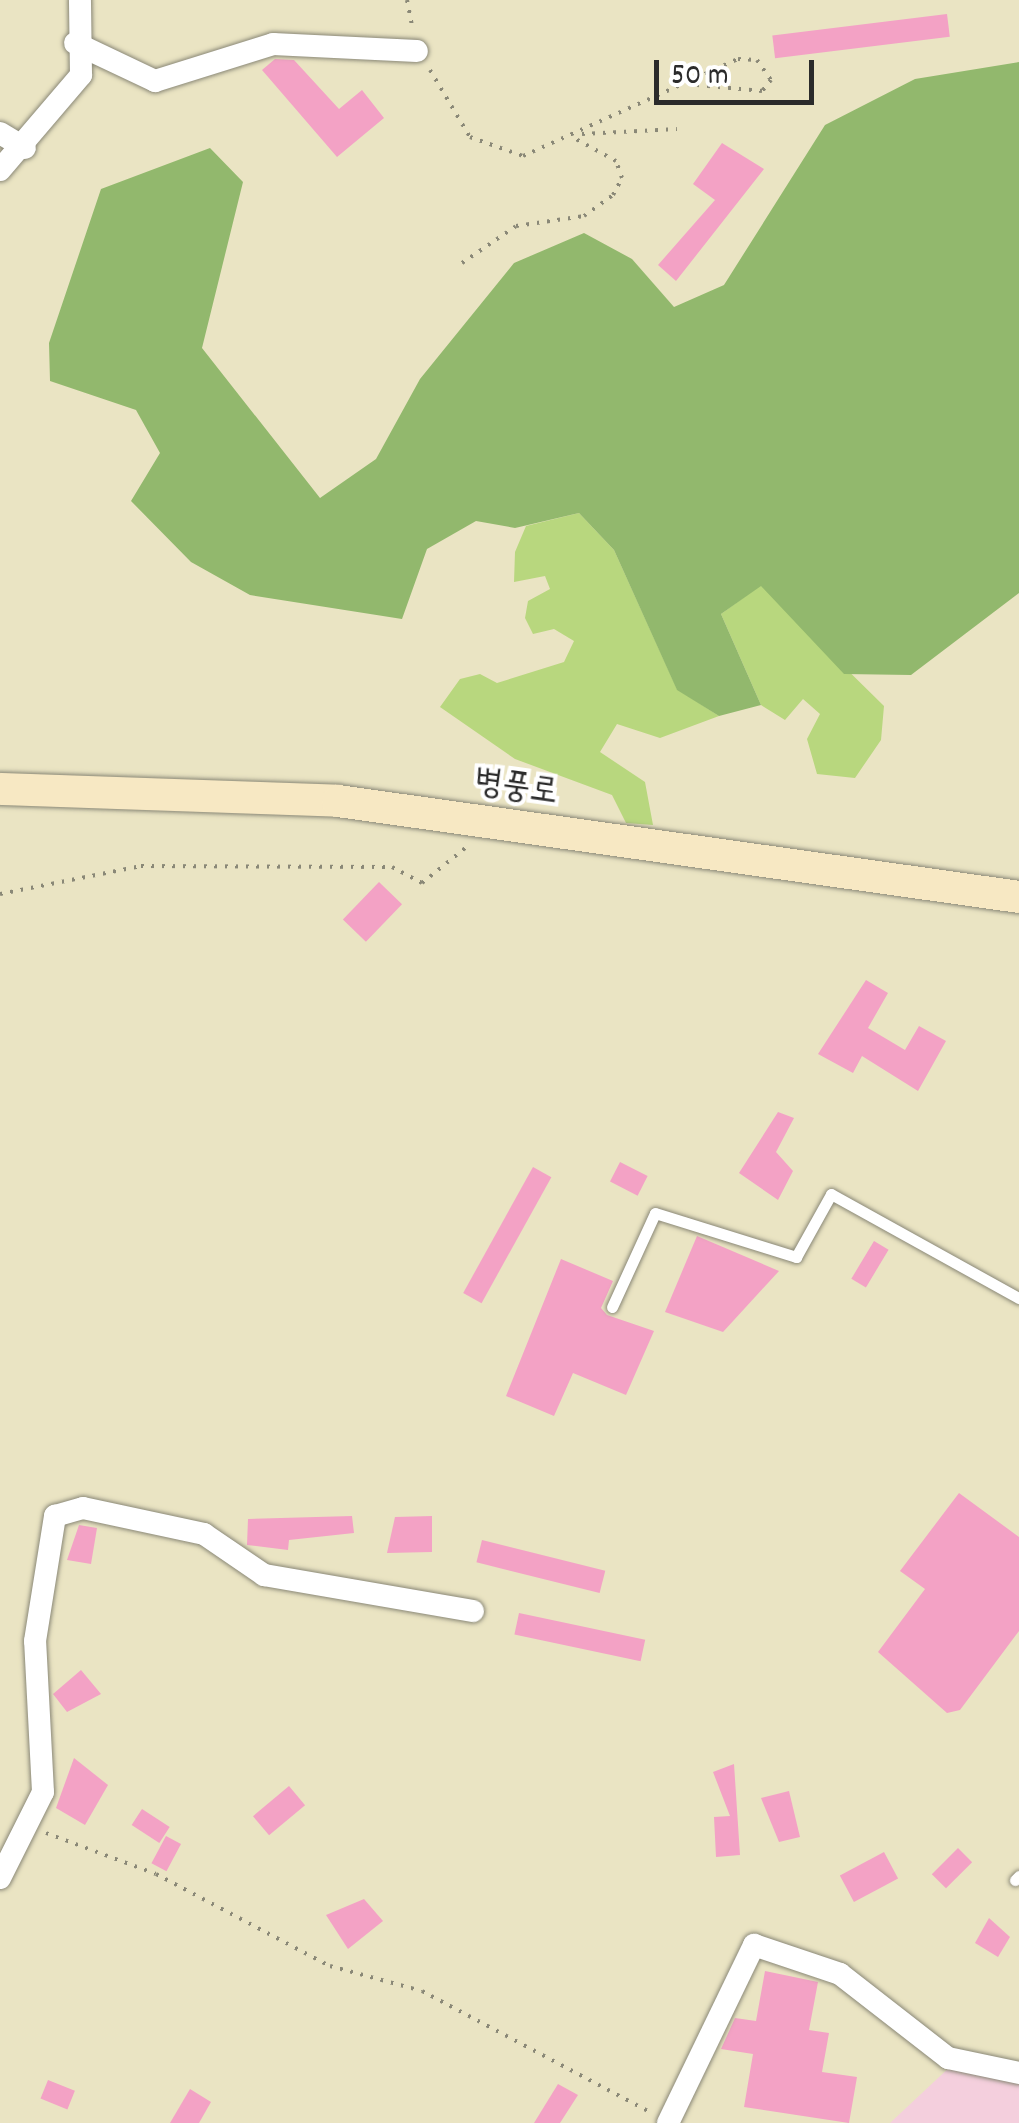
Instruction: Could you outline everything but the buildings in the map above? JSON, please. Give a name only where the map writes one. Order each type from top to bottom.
[{"type":"main road","name":"병풍로","points":[[0,789],[338,802],[484,826],[1019,897]]},
{"type":"street","points":[[0,170],[25,148],[81,75],[75,43],[80,0]]},
{"type":"street","points":[[75,43],[155,81],[274,44],[418,51]]},
{"type":"street","points":[[0,133],[25,148]]},
{"type":"street","points":[[0,1878],[20,1842],[46,1768],[36,1640],[55,1516],[83,1508],[185,1530],[218,1539],[264,1575],[473,1611]]},
{"type":"street","points":[[668,2122],[754,1945],[840,1974],[948,2058],[1019,2073]]},
{"type":"lane","points":[[612,1307],[655,1213],[796,1256],[830,1194],[1019,1298]]},
{"type":"path","points":[[407,0],[418,51],[470,137],[497,153],[524,156],[697,85],[738,59],[757,60],[770,80],[762,91],[697,85]]},
{"type":"path","points":[[575,136],[677,129]]},
{"type":"path","points":[[462,263],[516,226],[584,216],[613,195],[622,178],[616,161],[575,136]]},
{"type":"path","points":[[0,894],[141,866],[392,867],[422,883],[484,826]]},
{"type":"path","points":[[20,1842],[48,1832],[140,1866],[330,1966],[422,1992],[668,2122]]},
{"type":"shaded area","points":[[953,2064],[1019,2078],[1019,2123],[890,2123]]},
{"type":"green space","points":[[1019,62],[1019,593],[911,675],[844,674],[761,586],[721,614],[761,705],[719,716],[677,690],[614,550],[579,513],[515,528],[476,521],[427,549],[402,619],[250,595],[191,562],[131,501],[160,453],[136,410],[50,381],[49,343],[101,189],[210,148],[243,182],[202,348],[320,498],[376,459],[420,379],[514,263],[584,233],[632,259],[674,307],[724,285],[825,125],[915,79]]},
{"type":"green space","points":[[579,513],[614,550],[677,689],[719,716],[660,738],[617,724],[600,752],[645,782],[653,825],[626,823],[612,795],[515,759],[440,707],[460,679],[480,674],[497,683],[564,662],[574,641],[554,629],[533,634],[525,618],[528,601],[550,589],[545,576],[514,582],[515,552],[526,526]]},
{"type":"green space","points":[[761,585],[884,706],[881,740],[855,778],[817,774],[807,739],[820,714],[803,699],[785,720],[761,705],[721,614]]}]
